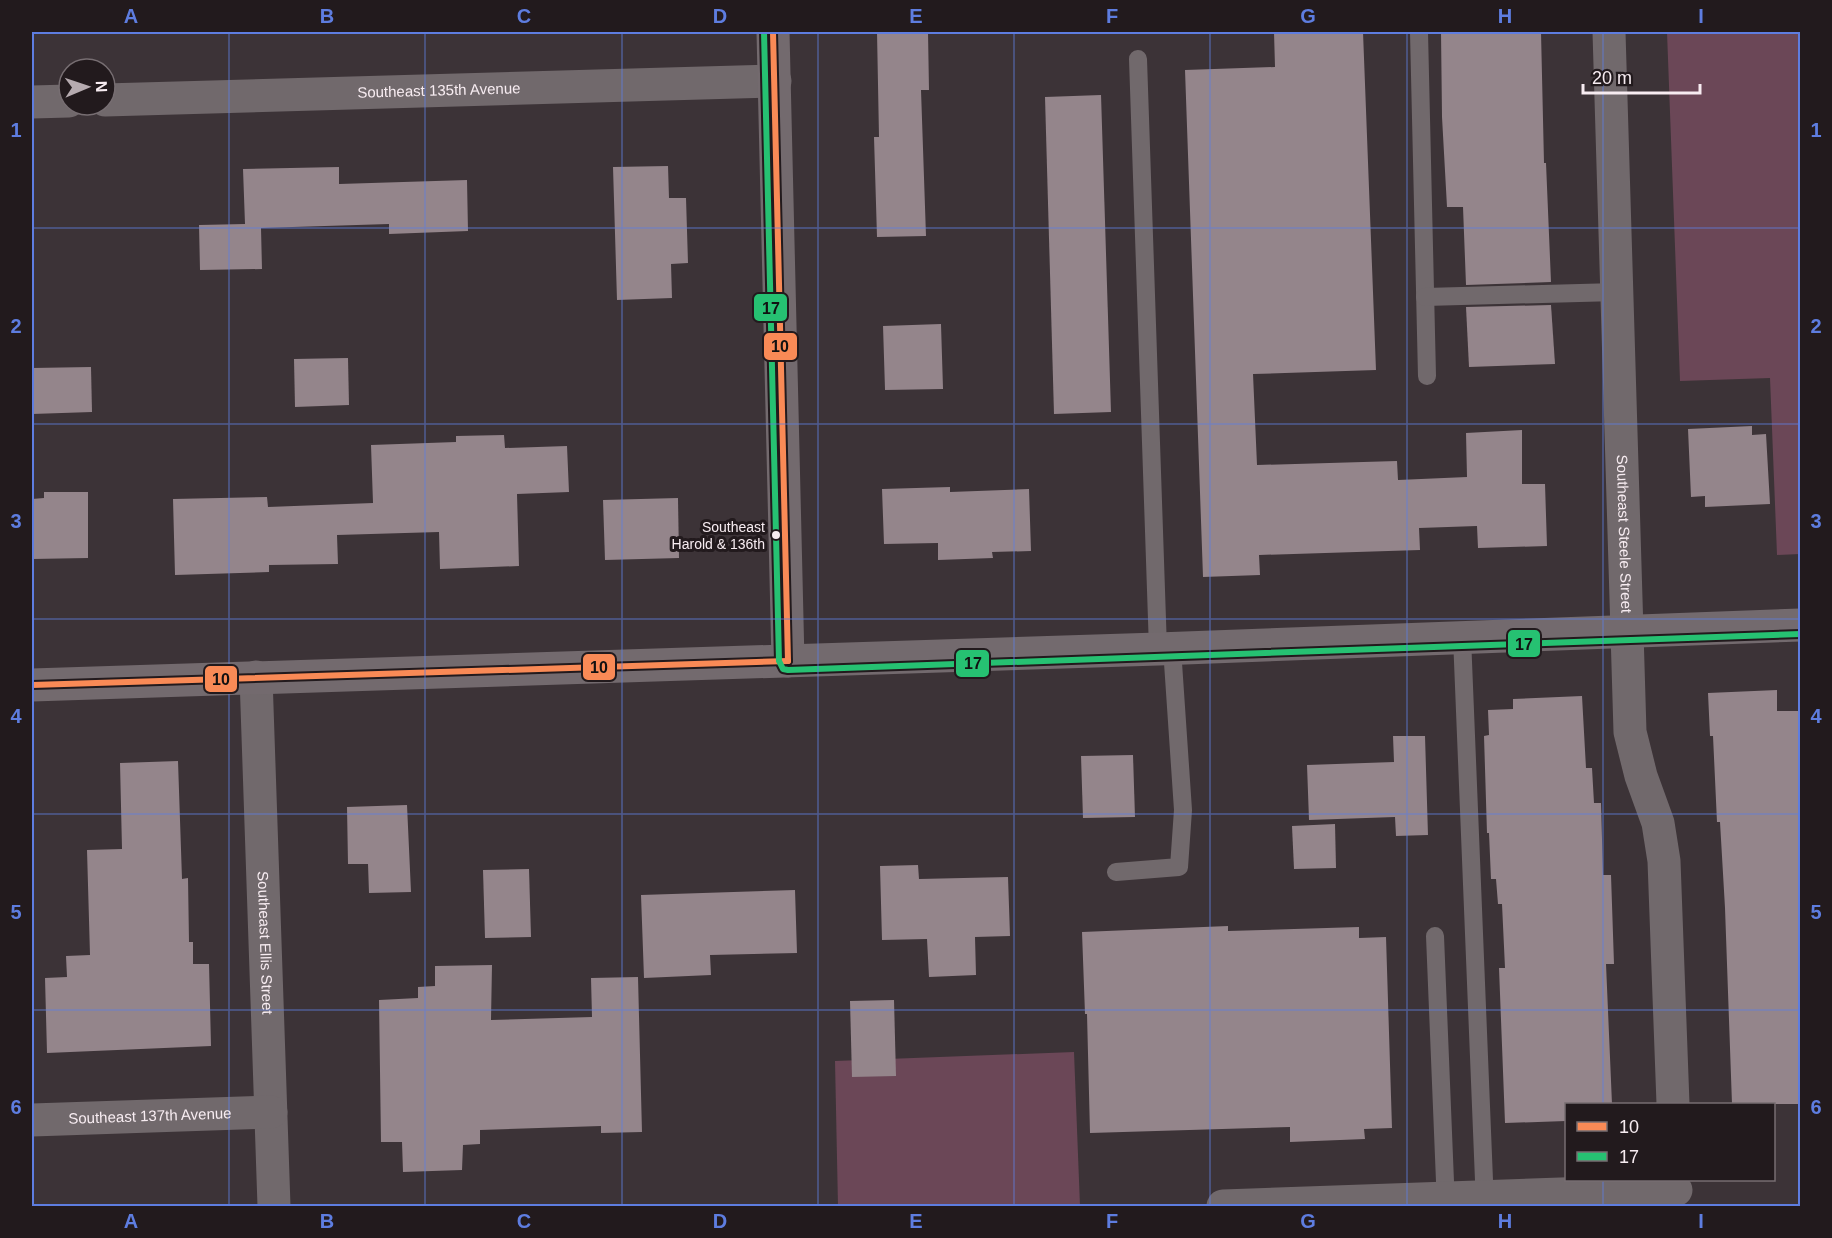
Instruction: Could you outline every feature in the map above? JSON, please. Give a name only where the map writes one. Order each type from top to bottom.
[{"type":"street","points":[[774,32],[788,661]]},
{"type":"street","name":"Southeast Steele Street","points":[[1609,32],[1630,732],[1641,776],[1658,823],[1664,861],[1673,1103]]},
{"type":"street","name":"Southeast 135th Avenue","points":[[117,100],[775,81]]},
{"type":"street","points":[[32,102],[57,101]]},
{"type":"street","points":[[32,685],[1165,649],[1800,625]]},
{"type":"street","name":"Southeast Ellis Street","points":[[256,677],[274,1206]]},
{"type":"street","name":"Southeast 137th Avenue","points":[[32,1120],[270,1112]]},
{"type":"street","points":[[1223,1206],[1485,1202],[1677,1192]]},
{"type":"lane","points":[[1419,32],[1427,376]]},
{"type":"lane","points":[[1116,872],[1179,867],[1183,810],[1165,649],[1138,59]]},
{"type":"lane","points":[[1425,297],[1617,292]]},
{"type":"lane","points":[[1462,637],[1485,1202]]},
{"type":"lane","points":[[1435,936],[1445,1203]]},
{"type":"shaded area","points":[[1667,32],[1800,32],[1800,554],[1777,555],[1770,378],[1680,381]]},
{"type":"shaded area","points":[[1074,1052],[1080,1206],[838,1206],[835,1061]]},
{"type":"building","points":[[877,32],[928,32],[929,90],[921,90],[926,236],[877,237],[874,137],[879,137]]},
{"type":"building","points":[[1274,32],[1363,32],[1376,370],[1253,374],[1257,465],[1397,461],[1398,480],[1467,477],[1466,433],[1522,430],[1522,484],[1545,484],[1547,546],[1478,548],[1477,526],[1419,528],[1420,550],[1259,555],[1260,575],[1203,577],[1185,70],[1275,67]]},
{"type":"building","points":[[1441,32],[1541,32],[1544,163],[1546,163],[1551,282],[1466,285],[1463,207],[1447,207],[1442,117]]},
{"type":"building","points":[[1101,95],[1111,412],[1054,414],[1045,97]]},
{"type":"building","points":[[668,166],[669,198],[686,198],[688,263],[671,264],[672,298],[617,300],[613,167]]},
{"type":"building","points":[[339,167],[339,184],[467,180],[468,231],[389,234],[389,224],[261,228],[262,269],[200,270],[199,225],[245,224],[243,169]]},
{"type":"building","points":[[1551,305],[1555,364],[1469,367],[1466,307]]},
{"type":"building","points":[[941,324],[943,389],[885,390],[883,326]]},
{"type":"building","points":[[348,358],[349,405],[295,407],[294,359]]},
{"type":"building","points":[[91,367],[92,412],[32,414],[32,368]]},
{"type":"building","points":[[1752,426],[1752,435],[1766,434],[1770,504],[1705,507],[1705,496],[1691,497],[1688,429]]},
{"type":"building","points":[[504,435],[505,448],[567,446],[569,492],[517,494],[519,566],[440,569],[439,532],[337,535],[338,564],[269,565],[269,572],[175,575],[173,499],[267,497],[268,507],[373,503],[371,445],[456,442],[456,436]]},
{"type":"building","points":[[950,487],[950,492],[1029,489],[1031,551],[992,552],[993,558],[938,560],[938,543],[884,544],[882,489]]},
{"type":"building","points":[[44,492],[88,492],[88,558],[32,559],[32,499],[44,498]]},
{"type":"building","points":[[678,498],[679,558],[605,560],[603,500]]},
{"type":"building","points":[[1777,690],[1777,711],[1800,711],[1800,1104],[1732,1103],[1720,822],[1717,822],[1713,736],[1710,736],[1708,693]]},
{"type":"building","points":[[1582,696],[1586,768],[1592,768],[1594,803],[1601,803],[1603,875],[1611,875],[1614,964],[1606,964],[1612,1103],[1565,1103],[1565,1121],[1505,1123],[1499,968],[1505,968],[1502,904],[1498,904],[1496,879],[1491,879],[1484,736],[1489,735],[1488,710],[1513,709],[1513,699]]},
{"type":"building","points":[[1393,736],[1425,736],[1428,835],[1396,836],[1395,817],[1309,820],[1307,765],[1394,762]]},
{"type":"building","points":[[1133,755],[1135,817],[1083,818],[1081,756]]},
{"type":"building","points":[[178,761],[182,879],[188,878],[189,942],[193,942],[193,964],[209,964],[211,1046],[47,1053],[45,978],[67,977],[66,956],[90,955],[87,850],[122,849],[120,763]]},
{"type":"building","points":[[407,805],[411,892],[369,893],[368,864],[348,864],[347,807]]},
{"type":"building","points":[[1335,824],[1336,868],[1294,869],[1292,826]]},
{"type":"building","points":[[918,865],[919,879],[1008,877],[1010,936],[975,937],[976,975],[929,977],[927,939],[882,940],[880,866]]},
{"type":"building","points":[[529,869],[531,937],[485,938],[483,870]]},
{"type":"building","points":[[795,890],[797,953],[710,955],[711,975],[644,978],[641,895]]},
{"type":"building","points":[[1228,926],[1228,931],[1359,927],[1359,938],[1386,937],[1392,1128],[1364,1129],[1365,1139],[1290,1142],[1290,1127],[1090,1133],[1082,932]]},
{"type":"building","points":[[492,965],[491,1020],[592,1017],[591,978],[638,977],[642,1132],[601,1133],[601,1126],[480,1130],[480,1144],[463,1145],[462,1170],[403,1172],[402,1142],[381,1142],[379,1000],[418,998],[418,987],[435,986],[435,966]]},
{"type":"building","points":[[894,1000],[896,1076],[852,1077],[850,1001]]},
{"type":"transit line","name":"17","points":[[764,32],[779,661],[783,669],[1800,634]]},
{"type":"transit line","name":"10","points":[[773,32],[788,661]]},
{"type":"transit line","name":"10","points":[[32,685],[788,661]]},
{"type":"place","name":"Southeast Harold & 136th","points":[[776,535]]}]
